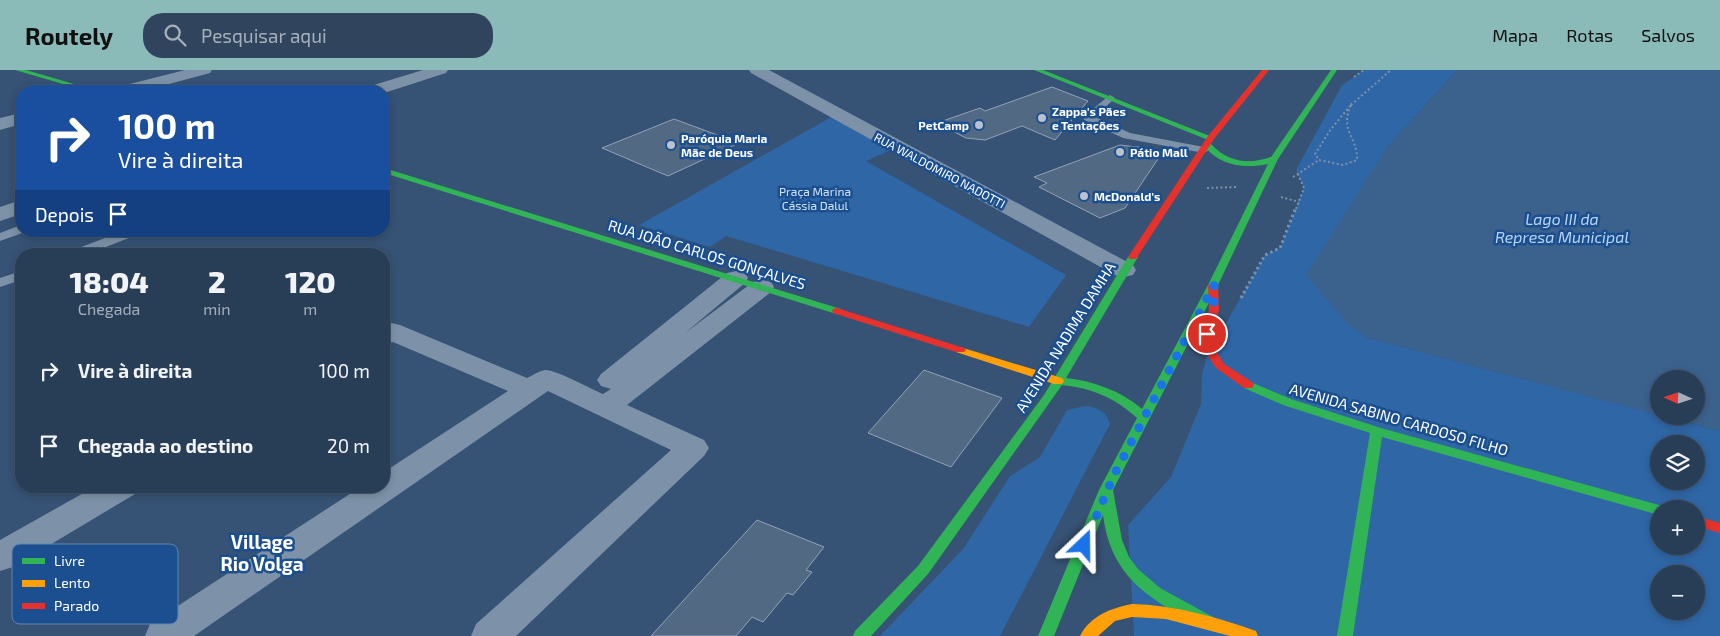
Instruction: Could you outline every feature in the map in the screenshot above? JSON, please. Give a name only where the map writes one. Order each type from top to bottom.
[{"type":"main road","points":[[18,70],[72,85]]},
{"type":"main road","points":[[1037,70],[1110,98],[1208,145],[1219,156],[1232,161],[1265,164],[1274,159]]},
{"type":"main road","name":"AVENIDA NADIMA DAMHA","points":[[861,636],[923,570],[1049,397],[1124,270],[1208,145],[1219,121],[1266,70]]},
{"type":"main road","points":[[1046,636],[1106,490],[1214,285],[1274,159],[1323,76],[1334,70]]},
{"type":"main road","points":[[1110,98],[1128,92]]},
{"type":"main road","name":"RUA JOÃO CARLOS GONÇALVES","points":[[390,172],[736,278],[1020,370],[1058,381],[1083,383],[1107,390],[1128,402],[1143,417]]},
{"type":"main road","name":"AVENIDA SABINO CARDOSO FILHO","points":[[1214,285],[1214,310],[1207,334],[1207,346],[1220,366],[1251,387],[1287,402],[1377,431],[1650,507]]},
{"type":"main road","name":"RUA JOÃO CARLOS GONÇALVES","points":[[1020,370],[1049,397]]},
{"type":"main road","points":[[1345,636],[1377,431]]},
{"type":"main road","points":[[1106,490],[1117,547],[1124,563],[1162,597],[1207,622]]},
{"type":"main road","points":[[1705,524],[1720,528]]},
{"type":"main road","points":[[1088,636],[1098,624],[1120,612],[1142,612],[1207,622],[1250,636]]},
{"type":"street","points":[[147,85],[204,70]]},
{"type":"street","points":[[390,86],[440,70]]},
{"type":"street","name":"RUA WALDOMIRO NADOTTI","points":[[757,70],[1124,270]]},
{"type":"street","points":[[0,124],[15,120]]},
{"type":"street","points":[[0,214],[15,209]]},
{"type":"street","points":[[597,403],[633,364],[736,278]]},
{"type":"street","points":[[597,403],[762,287]]},
{"type":"street","points":[[390,332],[530,390]]},
{"type":"street","points":[[390,484],[546,379],[693,448],[490,636]]},
{"type":"street","points":[[23,544],[111,493]]},
{"type":"street","points":[[164,636],[377,493]]},
{"type":"street","points":[[0,557],[12,550]]},
{"type":"lane","points":[[1110,98],[1088,118],[1126,136],[1208,145]]},
{"type":"lane","points":[[0,237],[15,232]]},
{"type":"lane","points":[[91,248],[119,237]]},
{"type":"lane","points":[[0,283],[15,277]]},
{"type":"path","points":[[1348,80],[1364,70]]},
{"type":"path","points":[[1319,160],[1315,154],[1329,128],[1352,103],[1391,70]]},
{"type":"path","points":[[1271,195],[1277,187],[1297,172],[1319,160],[1343,165],[1351,164],[1357,160],[1358,154],[1350,136],[1346,119],[1352,103]]},
{"type":"path","points":[[1238,303],[1264,255],[1280,248],[1304,188],[1297,172]]},
{"type":"path","points":[[1201,189],[1231,186],[1299,202]]},
{"type":"green space","points":[[1364,70],[1457,70],[1386,149],[1365,337],[1650,412],[1650,425],[1697,425],[1720,431],[1720,636],[1134,636],[1128,525],[1171,477],[1201,404],[1202,374],[1207,355],[1207,334],[1220,334],[1265,255],[1280,248],[1304,188],[1296,170],[1342,85]]},
{"type":"green space","name":"Praça Marina Cássia Dalul","points":[[833,116],[891,150],[866,161],[1066,275],[1029,327],[726,236],[710,247],[639,225]]},
{"type":"green space","points":[[1085,406],[1101,411],[1107,416],[1110,424],[1000,636],[880,636],[963,549],[1010,476],[1040,457],[1067,410]]},
{"type":"water","name":"Lago III da Represa Municipal","points":[[1457,70],[1720,70],[1720,431],[1698,425],[1705,425],[1705,370],[1650,370],[1650,413],[1365,337],[1348,324],[1306,275],[1386,149]]},
{"type":"building","points":[[1052,87],[1088,101],[1055,140],[1022,126],[985,140],[966,138],[937,123],[980,108],[985,111]]},
{"type":"building","name":"Paróquia Maria Mãe de Deus","points":[[674,119],[739,143],[668,176],[602,148]]},
{"type":"building","points":[[1120,145],[1146,148],[1162,153],[1125,208],[1100,218],[1039,187],[1047,183],[1034,177]]},
{"type":"building","points":[[924,370],[1002,398],[951,467],[868,433]]},
{"type":"building","points":[[757,520],[824,547],[806,570],[812,572],[793,595],[787,593],[763,622],[752,617],[736,636],[651,636]]},
{"type":"traffic: fast","points":[[18,70],[72,85]]},
{"type":"traffic: fast","points":[[1037,70],[1211,138]]},
{"type":"traffic: fast","points":[[1046,636],[1106,490],[1213,285],[1274,159],[1334,70]]},
{"type":"traffic: fast","points":[[1208,146],[1222,158],[1238,163],[1256,164],[1274,159]]},
{"type":"traffic: fast","points":[[390,172],[837,311]]},
{"type":"traffic: fast","points":[[861,636],[923,570],[1049,397],[1133,257]]},
{"type":"traffic: fast","points":[[1058,381],[1082,384],[1104,391],[1115,396],[1143,417]]},
{"type":"traffic: fast","points":[[1248,385],[1287,402],[1377,431],[1650,507]]},
{"type":"traffic: fast","points":[[1345,636],[1377,431]]},
{"type":"traffic: fast","points":[[1106,490],[1111,526],[1117,547],[1133,573],[1143,583],[1168,601],[1207,622]]},
{"type":"traffic: slow","points":[[960,350],[1058,381]]},
{"type":"traffic: slow","points":[[1088,636],[1109,617],[1118,613],[1132,611],[1166,613],[1220,626],[1250,636]]},
{"type":"traffic: jam","points":[[1133,257],[1211,138],[1266,70]]},
{"type":"traffic: jam","points":[[1213,285],[1214,310],[1207,334],[1207,346],[1220,366],[1248,385]]},
{"type":"traffic: jam","points":[[837,311],[960,350]]},
{"type":"traffic: jam","points":[[1705,524],[1720,528]]},
{"type":"place","name":"Zappa's Pães e Tentações","points":[[1042,118]]},
{"type":"place","name":"PetCamp","points":[[979,125]]},
{"type":"place","name":"Paróquia Maria Mãe de Deus","points":[[671,145]]},
{"type":"place","name":"Pátio Mall","points":[[1120,152]]},
{"type":"place","name":"McDonald's","points":[[1084,196]]},
{"type":"district","name":"Village Rio Volga","points":[[262,552]]},
{"type":"route","points":[[1084,545],[1106,490],[1214,285],[1214,310],[1207,334]]}]
